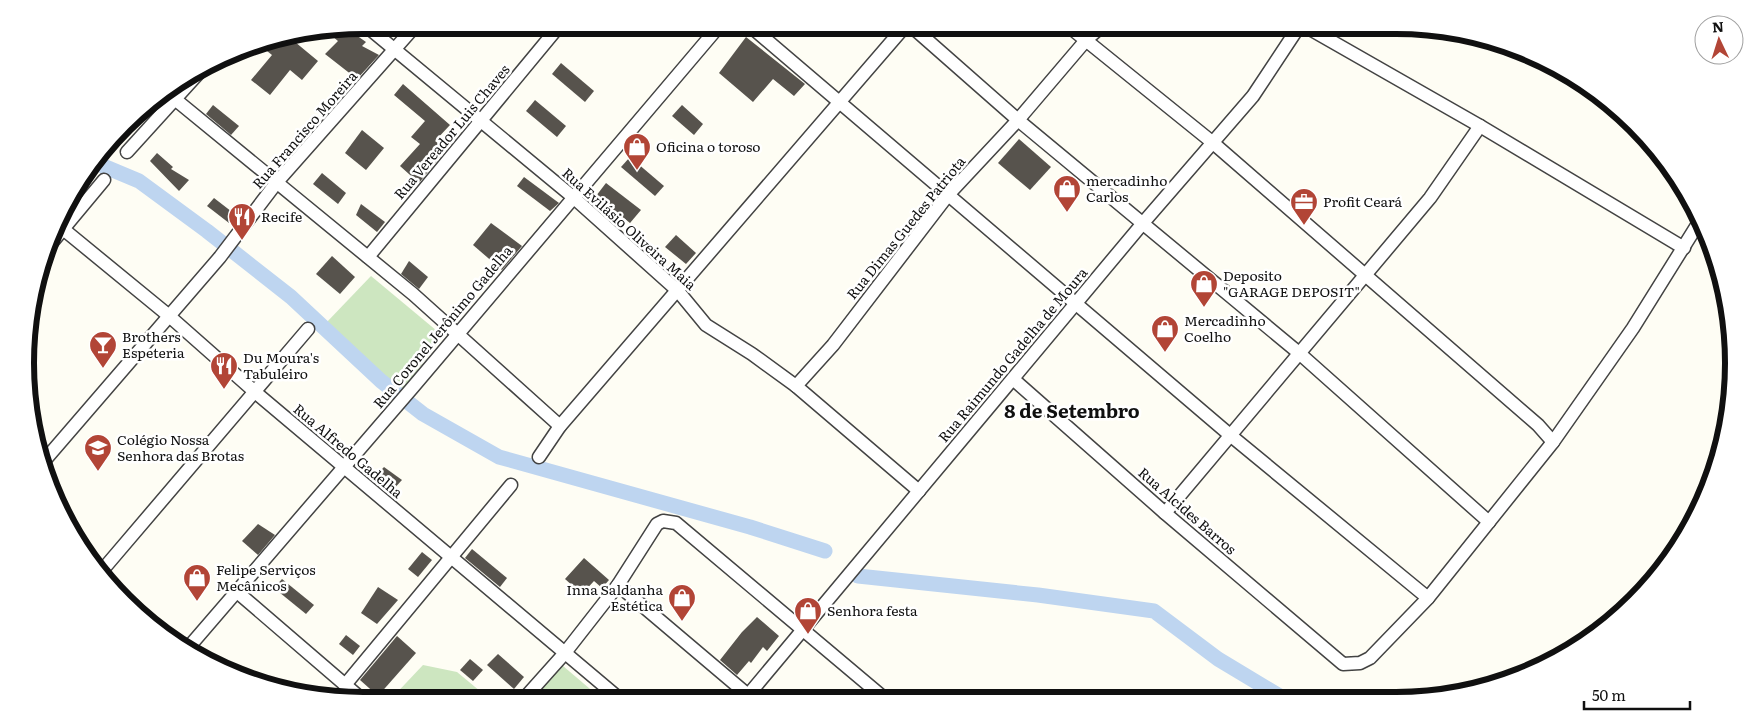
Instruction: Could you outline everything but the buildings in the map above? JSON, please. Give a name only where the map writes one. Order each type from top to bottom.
[{"type":"street","name":"Rua Evilásio Oliveira Maia","points":[[377,34],[573,196],[678,291],[706,325],[752,354],[796,386],[918,491]]},
{"type":"street","name":"Rua Francisco Moreira","points":[[48,458],[168,315],[220,257],[277,182],[408,34]]},
{"type":"street","name":"Rua Vereador Luis Chaves","points":[[368,257],[553,34]]},
{"type":"street","name":"Rua Coronel Jerônimo Gadelha","points":[[191,644],[413,387],[712,34]]},
{"type":"street","points":[[760,34],[1230,434],[1428,598],[1553,442],[1633,328],[1696,228]]},
{"type":"street","points":[[538,457],[560,426],[898,34]]},
{"type":"street","points":[[920,34],[1018,120],[1299,354],[1489,522]]},
{"type":"street","points":[[1080,34],[1212,142],[1538,425],[1553,442]]},
{"type":"street","name":"Rua Dimas Guedes Patriota","points":[[796,386],[833,345],[948,195],[1018,120],[1092,34]]},
{"type":"street","name":"Rua Raimundo Gadelha de Moura","points":[[751,692],[1143,223],[1253,96],[1296,34]]},
{"type":"street","points":[[1318,34],[1480,126],[1684,248]]},
{"type":"street","points":[[170,96],[368,257],[457,333],[560,426]]},
{"type":"street","points":[[127,152],[169,98]]},
{"type":"street","points":[[1165,513],[1430,198],[1480,126]]},
{"type":"street","points":[[67,220],[104,180]]},
{"type":"street","name":"Rua Alfredo Gadelha","points":[[63,229],[168,315],[255,392],[611,692]]},
{"type":"street","points":[[105,567],[308,329]]},
{"type":"street","name":"Rua Alcides Barros","points":[[1013,379],[1165,513],[1343,664],[1360,664],[1370,658],[1428,598]]},
{"type":"street","points":[[345,685],[511,485]]},
{"type":"street","points":[[530,692],[564,654],[618,585],[657,524],[663,521],[676,524],[877,692]]},
{"type":"street","points":[[618,585],[739,692]]},
{"type":"street","points":[[236,591],[353,692]]},
{"type":"green space","points":[[371,276],[443,336],[401,392],[326,323]]},
{"type":"green space","points":[[556,660],[594,692],[526,692]]},
{"type":"green space","points":[[423,665],[457,672],[481,692],[398,692]]},
{"type":"waterway","points":[[101,165],[139,181],[207,231],[291,297],[381,381],[423,414],[499,457],[750,527],[825,551]]},
{"type":"waterway","points":[[858,576],[1038,595],[1154,611],[1218,659],[1273,692]]},
{"type":"place","name":"Oficina o toroso","points":[[637,171]]},
{"type":"place","name":"mercadinho Carlos","points":[[1067,213]]},
{"type":"place","name":"Profit Ceará","points":[[1304,226]]},
{"type":"place","name":"Recife","points":[[242,241]]},
{"type":"place","name":"Deposito \"GARAGE DEPOSIT\"","points":[[1204,308]]},
{"type":"place","name":"Mercadinho Coelho","points":[[1165,353]]},
{"type":"place","name":"Brothers Espeteria","points":[[103,369]]},
{"type":"place","name":"Du Moura's Tabuleiro","points":[[224,390]]},
{"type":"place","name":"Colégio Nossa Senhora das Brotas","points":[[98,472]]},
{"type":"place","name":"Felipe Serviços Mecânicos","points":[[197,602]]},
{"type":"place","name":"Inna Saldanha Estética","points":[[682,622]]},
{"type":"place","name":"Senhora festa","points":[[808,635]]},
{"type":"district","name":"8 de Setembro","points":[[1072,411]]}]
